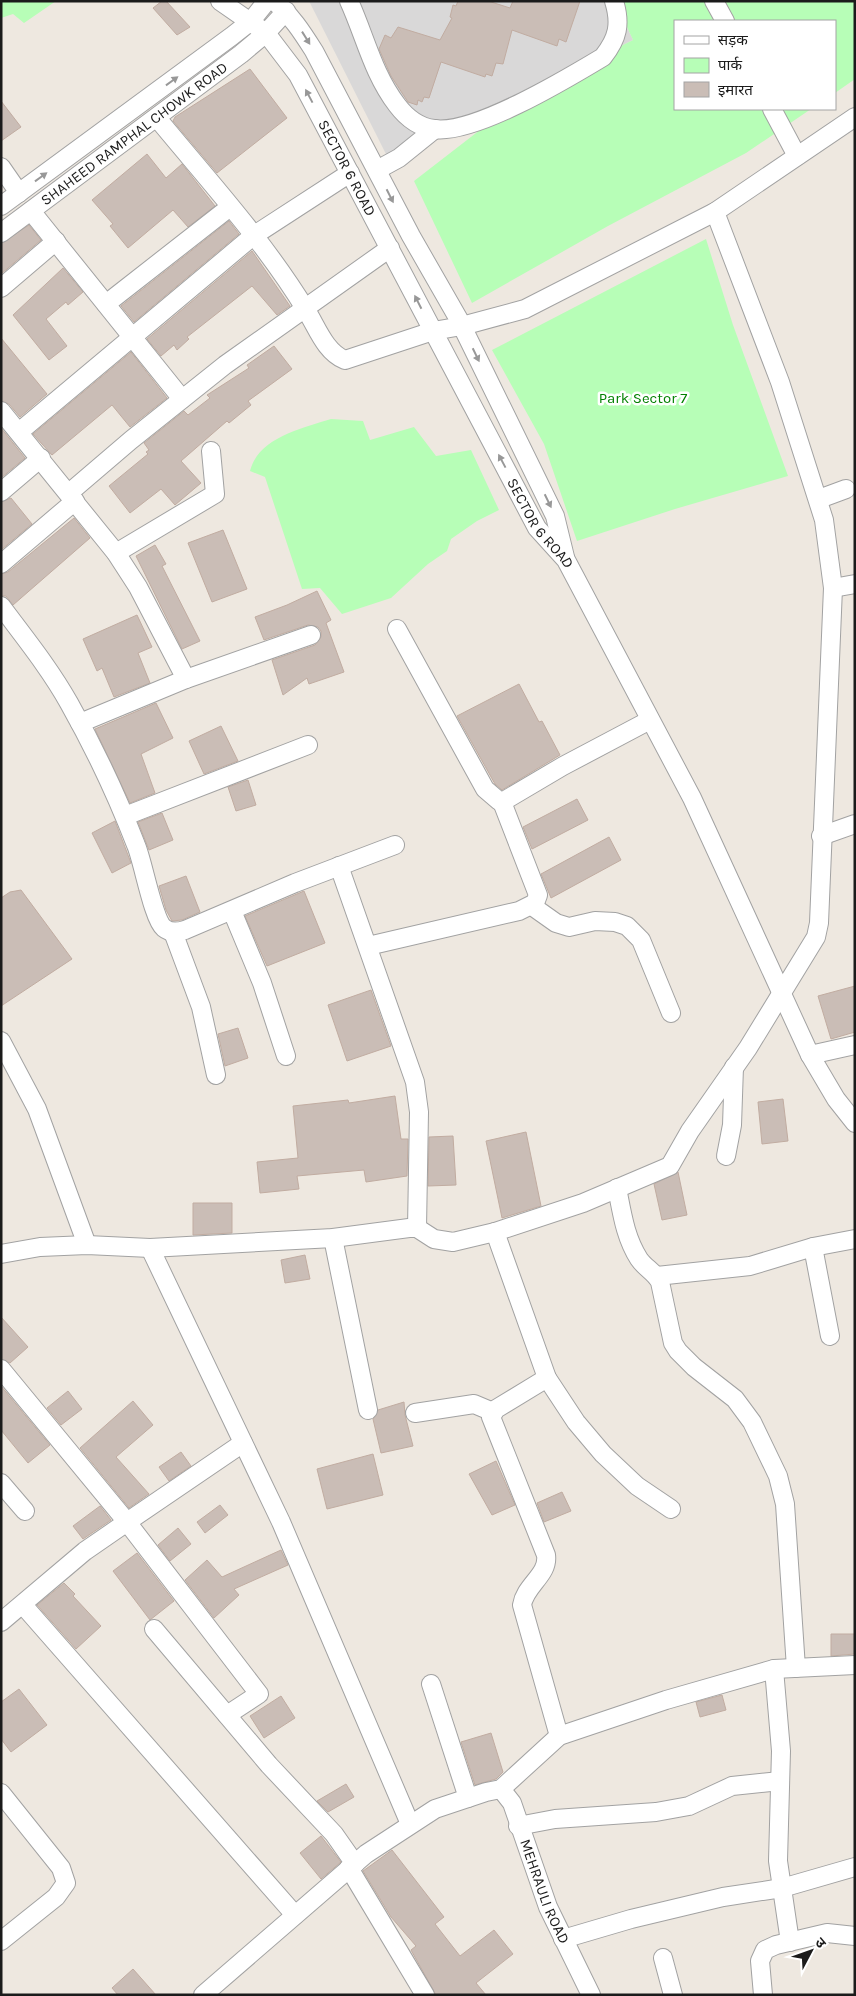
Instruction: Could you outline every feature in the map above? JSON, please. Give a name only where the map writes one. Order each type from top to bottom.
[{"type":"street","name":"SECTOR 6 ROAD","points":[[220,1],[266,33],[298,75],[537,528],[566,560]]},
{"type":"street","name":"SHAHEED RAMPHAL CHOWK ROAD","points":[[1,206],[251,21],[267,1]]},
{"type":"street","points":[[349,1],[382,82],[408,117],[421,126],[435,129],[467,124],[501,113],[603,56],[612,46],[618,32],[619,16],[614,1]]},
{"type":"street","points":[[714,1],[724,20]]},
{"type":"street","name":"SECTOR 6 ROAD","points":[[280,6],[314,51],[462,326],[555,516],[566,560]]},
{"type":"street","name":"SHAHEED RAMPHAL CHOWK ROAD","points":[[1,233],[157,118],[266,33],[280,6]]},
{"type":"street","points":[[773,110],[797,156]]},
{"type":"street","points":[[157,118],[253,236],[306,308],[329,348],[336,356],[345,360],[433,330],[462,326],[525,309],[715,212],[855,117]]},
{"type":"street","points":[[377,170],[399,158],[435,129]]},
{"type":"street","points":[[1,167],[19,193]]},
{"type":"street","points":[[20,432],[253,236],[350,173]]},
{"type":"street","points":[[106,304],[230,207]]},
{"type":"street","points":[[31,211],[182,398]]},
{"type":"street","points":[[1,1254],[40,1247],[87,1245],[150,1248],[333,1238],[417,1228],[434,1239],[453,1242],[495,1232],[583,1203],[670,1166],[811,949],[816,937],[819,923],[821,836],[831,675],[834,588],[818,499],[780,382],[715,212]]},
{"type":"street","points":[[1,288],[56,241]]},
{"type":"street","points":[[1,564],[182,398],[261,338],[390,248]]},
{"type":"street","points":[[1,411],[20,432],[116,553],[138,587],[186,679]]},
{"type":"street","points":[[116,553],[215,494],[211,451]]},
{"type":"street","points":[[1,492],[41,458]]},
{"type":"street","points":[[818,499],[846,489]]},
{"type":"street","points":[[566,560],[692,798],[810,1055],[836,1099],[855,1123]]},
{"type":"street","points":[[834,588],[855,584]]},
{"type":"street","points":[[1,606],[42,661],[80,724],[124,816],[138,850],[158,919],[165,929],[173,932],[185,930],[295,882],[396,845]]},
{"type":"street","points":[[368,946],[519,911],[532,906],[537,901],[538,895],[502,802],[485,789],[397,629]]},
{"type":"street","points":[[80,724],[186,679],[311,635]]},
{"type":"street","points":[[502,802],[650,720]]},
{"type":"street","points":[[124,816],[308,745]]},
{"type":"street","points":[[821,836],[855,824]]},
{"type":"street","points":[[339,866],[415,1082],[419,1112],[417,1228]]},
{"type":"street","points":[[532,906],[556,923],[569,927],[595,921],[627,926],[641,940],[670,1013]]},
{"type":"street","points":[[232,911],[262,983],[286,1056]]},
{"type":"street","points":[[173,932],[201,1007],[216,1075]]},
{"type":"street","points":[[1,1041],[37,1109],[87,1245]]},
{"type":"street","points":[[810,1055],[855,1045]]},
{"type":"street","points":[[726,1156],[732,1125],[734,1067]]},
{"type":"street","points":[[617,1188],[628,1241],[642,1263],[657,1276],[663,1291],[673,1343],[678,1351],[694,1367],[736,1399],[752,1422],[778,1476],[785,1504],[796,1668]]},
{"type":"street","points":[[495,1232],[547,1378],[576,1422],[603,1454],[636,1486],[671,1509]]},
{"type":"street","points":[[333,1238],[368,1410]]},
{"type":"street","points":[[657,1276],[750,1266],[813,1247],[855,1239]]},
{"type":"street","points":[[813,1247],[830,1336]]},
{"type":"street","points":[[150,1248],[283,1528],[410,1824]]},
{"type":"street","points":[[2,1371],[127,1522],[259,1694],[227,1715]]},
{"type":"street","points":[[493,1412],[547,1378]]},
{"type":"street","points":[[414,1413],[474,1404],[493,1412]]},
{"type":"street","points":[[493,1412],[492,1423],[546,1555],[546,1565],[525,1593],[522,1605],[559,1736]]},
{"type":"street","points":[[1,1622],[85,1551],[243,1443]]},
{"type":"street","points":[[1,1483],[25,1511]]},
{"type":"street","points":[[23,1605],[295,1915]]},
{"type":"street","points":[[154,1629],[269,1766],[334,1834],[425,1995]]},
{"type":"street","points":[[203,1995],[352,1866],[410,1824],[435,1810],[501,1789],[559,1736],[666,1700],[774,1669],[855,1665]]},
{"type":"street","points":[[774,1669],[781,1751],[778,1860],[790,1942]]},
{"type":"street","points":[[431,1684],[468,1798]]},
{"type":"street","points":[[518,1826],[555,1819],[656,1812],[689,1806],[732,1786],[780,1781]]},
{"type":"street","name":"MEHRAULI ROAD","points":[[501,1789],[512,1803],[518,1826],[548,1906],[591,1995]]},
{"type":"street","points":[[1,1793],[60,1868],[66,1883],[56,1898],[1,1940]]},
{"type":"street","points":[[563,1939],[631,1919],[723,1897],[782,1888],[855,1867]]},
{"type":"street","points":[[763,1995],[760,1956],[765,1950],[790,1942],[833,1933],[855,1936]]},
{"type":"street","points":[[663,1958],[672,1995]]},
{"type":"shaded area","points":[[309,1],[615,1],[633,40],[390,162]]},
{"type":"green space","points":[[1,1],[56,1],[24,23],[13,14],[1,18]]},
{"type":"green space","points":[[615,1],[855,1],[855,79],[836,92],[836,20],[674,20],[674,110],[810,110],[746,153],[608,226],[472,303],[414,181],[529,92],[633,40]]},
{"type":"green space","name":"Park Sector 7","points":[[706,239],[733,325],[788,476],[675,509],[577,541],[544,444],[492,350]]},
{"type":"green space","points":[[331,419],[363,421],[370,440],[414,427],[436,456],[471,450],[499,510],[477,521],[451,539],[447,551],[428,564],[391,598],[342,614],[320,588],[302,589],[265,477],[250,471],[262,450],[271,442],[295,431]]},
{"type":"building","points":[[162,1],[166,1],[190,27],[177,35],[153,8]]},
{"type":"building","points":[[458,1],[488,1],[510,8],[513,1],[580,1],[566,42],[559,39],[557,46],[512,30],[503,64],[496,63],[492,76],[486,74],[485,77],[441,62],[429,98],[424,97],[422,102],[418,100],[417,105],[408,102],[391,76],[379,49],[385,35],[391,38],[398,27],[440,40],[452,18],[450,17],[453,5],[456,6]]},
{"type":"building","points":[[250,69],[287,118],[217,173],[173,121],[175,117]]},
{"type":"building","points":[[1,101],[21,127],[1,141]]},
{"type":"building","points":[[147,154],[166,178],[182,164],[215,206],[188,227],[173,210],[128,248],[110,226],[113,224],[92,200]]},
{"type":"building","points":[[229,221],[239,234],[134,322],[121,306]]},
{"type":"building","points":[[29,225],[41,240],[1,274],[1,243]]},
{"type":"building","points":[[252,251],[290,306],[277,315],[252,286],[187,337],[189,339],[177,350],[174,345],[161,356],[147,339]]},
{"type":"building","points":[[63,268],[83,292],[68,305],[66,302],[46,319],[67,346],[49,360],[13,315]]},
{"type":"building","points":[[1,338],[47,394],[20,417],[9,404],[1,401]]},
{"type":"building","points":[[274,346],[292,369],[248,401],[251,405],[229,423],[227,421],[181,461],[201,483],[175,505],[161,489],[130,513],[109,486],[148,454],[146,452],[149,450],[144,443],[184,411],[188,415],[210,398],[207,395],[249,368],[247,365]]},
{"type":"building","points":[[131,352],[167,398],[130,427],[112,405],[52,455],[33,434]]},
{"type":"building","points":[[1,428],[25,458],[1,478]]},
{"type":"building","points":[[11,498],[32,524],[1,550],[1,502]]},
{"type":"building","points":[[74,518],[90,538],[13,605],[6,596],[1,596],[1,574],[8,572]]},
{"type":"building","points":[[223,530],[247,589],[212,602],[188,543]]},
{"type":"building","points":[[155,545],[166,564],[162,566],[200,641],[182,649],[136,556]]},
{"type":"building","points":[[317,591],[331,620],[326,623],[344,672],[309,684],[307,678],[283,695],[272,660],[315,645],[321,637],[321,631],[318,627],[308,625],[264,640],[255,617]]},
{"type":"building","points":[[137,615],[152,647],[138,653],[150,683],[114,697],[102,668],[97,671],[83,639]]},
{"type":"building","points":[[519,684],[539,722],[542,721],[560,755],[502,790],[495,784],[457,716]]},
{"type":"building","points":[[156,703],[173,738],[141,754],[155,793],[130,803],[95,729]]},
{"type":"building","points":[[221,726],[238,761],[204,774],[189,741]]},
{"type":"building","points":[[248,780],[256,805],[236,811],[228,787]]},
{"type":"building","points":[[577,799],[588,820],[532,849],[523,827]]},
{"type":"building","points":[[162,813],[173,840],[149,850],[138,822]]},
{"type":"building","points":[[115,821],[131,863],[112,873],[92,833]]},
{"type":"building","points":[[609,837],[621,860],[551,898],[541,874]]},
{"type":"building","points":[[186,876],[200,912],[182,920],[172,921],[166,910],[159,886]]},
{"type":"building","points":[[21,890],[72,959],[1,1006],[1,898],[10,892]]},
{"type":"building","points":[[304,891],[325,943],[267,966],[245,916]]},
{"type":"building","points":[[855,986],[855,1032],[831,1039],[818,996]]},
{"type":"building","points":[[371,990],[391,1046],[347,1061],[328,1005]]},
{"type":"building","points":[[238,1028],[248,1058],[225,1066],[218,1034]]},
{"type":"building","points":[[395,1096],[401,1139],[408,1139],[407,1176],[366,1182],[364,1170],[297,1176],[299,1189],[260,1193],[257,1162],[298,1158],[293,1106],[348,1100],[349,1103]]},
{"type":"building","points":[[783,1099],[788,1141],[762,1144],[758,1102]]},
{"type":"building","points":[[526,1132],[541,1206],[502,1218],[486,1141]]},
{"type":"building","points":[[453,1136],[456,1185],[428,1186],[429,1137]]},
{"type":"building","points":[[678,1172],[687,1215],[662,1220],[654,1184]]},
{"type":"building","points":[[193,1203],[232,1203],[232,1233],[193,1235]]},
{"type":"building","points":[[305,1255],[310,1279],[285,1283],[281,1260]]},
{"type":"building","points":[[1,1317],[28,1347],[10,1363],[1,1359]]},
{"type":"building","points":[[1,1386],[50,1445],[28,1463],[1,1430]]},
{"type":"building","points":[[68,1391],[82,1409],[61,1425],[47,1408]]},
{"type":"building","points":[[133,1401],[153,1425],[116,1457],[149,1494],[129,1508],[80,1448]]},
{"type":"building","points":[[404,1402],[405,1415],[413,1446],[381,1453],[373,1419],[378,1410]]},
{"type":"building","points":[[181,1452],[191,1466],[169,1481],[159,1467]]},
{"type":"building","points":[[373,1454],[383,1495],[327,1509],[317,1469]]},
{"type":"building","points":[[496,1461],[515,1505],[492,1515],[469,1474]]},
{"type":"building","points":[[562,1492],[571,1511],[544,1522],[537,1503]]},
{"type":"building","points":[[220,1505],[228,1515],[205,1533],[197,1522]]},
{"type":"building","points":[[100,1506],[111,1520],[83,1539],[73,1526]]},
{"type":"building","points":[[178,1528],[191,1544],[170,1561],[158,1545]]},
{"type":"building","points":[[281,1550],[288,1565],[234,1589],[239,1595],[214,1618],[185,1580],[207,1560],[222,1577]]},
{"type":"building","points":[[137,1553],[174,1601],[150,1620],[113,1571]]},
{"type":"building","points":[[64,1583],[75,1594],[73,1596],[101,1626],[76,1649],[37,1605]]},
{"type":"building","points":[[831,1634],[855,1634],[855,1654],[831,1656]]},
{"type":"building","points":[[19,1689],[47,1725],[11,1752],[1,1739],[1,1702]]},
{"type":"building","points":[[722,1695],[726,1710],[700,1717],[696,1702]]},
{"type":"building","points":[[281,1696],[295,1718],[264,1738],[250,1716]]},
{"type":"building","points":[[491,1733],[503,1772],[496,1779],[475,1785],[461,1742]]},
{"type":"building","points":[[346,1784],[354,1797],[328,1812],[317,1801]]},
{"type":"building","points":[[321,1836],[341,1862],[321,1879],[300,1853]]},
{"type":"building","points":[[392,1850],[444,1917],[435,1924],[460,1956],[494,1930],[513,1954],[476,1983],[486,1995],[436,1995],[411,1950],[416,1946],[391,1917],[363,1871]]},
{"type":"building","points":[[133,1969],[156,1995],[118,1995],[112,1988]]}]
